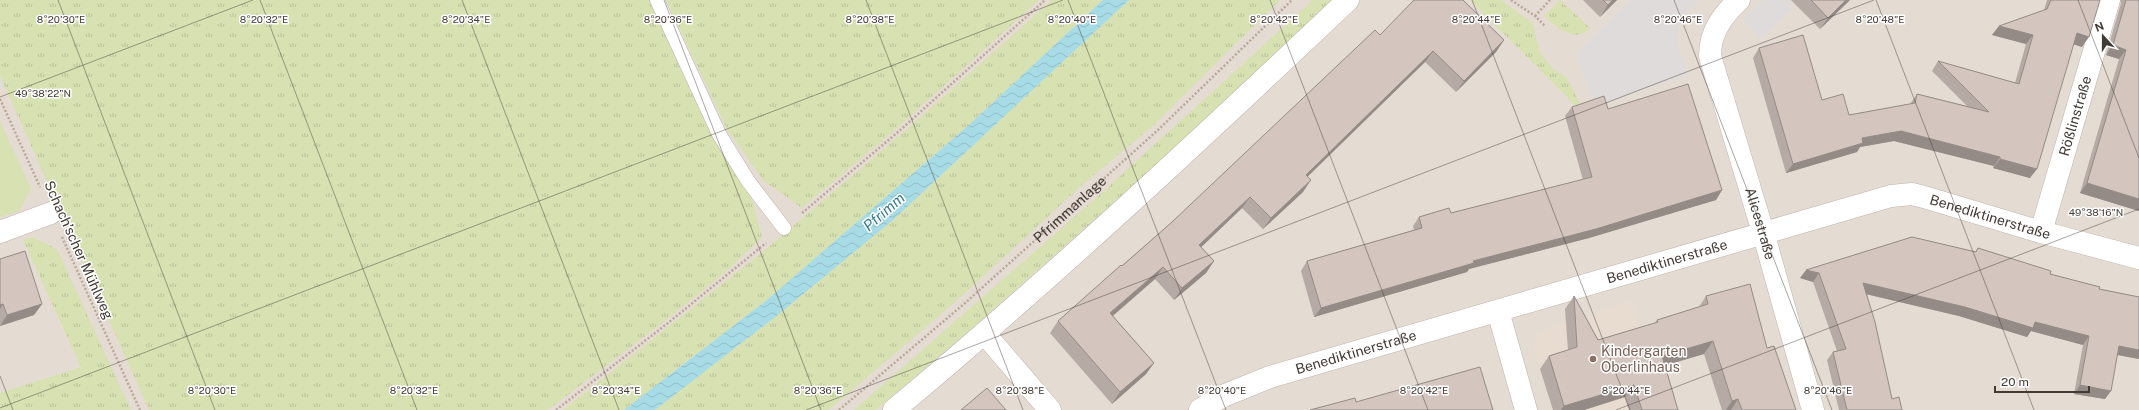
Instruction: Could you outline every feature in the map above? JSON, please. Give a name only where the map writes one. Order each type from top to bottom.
[{"type":"street","points":[[894,410],[985,334],[1198,141],[1348,0]]},
{"type":"street","name":"Alicestraße","points":[[1739,0],[1716,27],[1712,37],[1710,56],[1764,232],[1813,410]]},
{"type":"street","name":"Rößlinstraße","points":[[2041,232],[2109,0]]},
{"type":"street","name":"Benediktinerstraße","points":[[1200,410],[1223,396],[1270,377],[1879,198],[1903,194],[1924,197],[2041,232],[2139,258]]},
{"type":"street","points":[[0,232],[51,213]]},
{"type":"street","points":[[1498,311],[1526,410]]},
{"type":"street","points":[[985,334],[1050,410]]},
{"type":"lane","points":[[657,0],[719,134],[748,181],[784,228]]},
{"type":"path","points":[[556,410],[668,323],[784,228],[898,132],[1046,0]]},
{"type":"path","name":"Pfrimmanlage","points":[[839,410],[965,303],[1158,130],[1292,0]]},
{"type":"path","points":[[1535,16],[1550,0]]},
{"type":"path","points":[[1511,1],[1535,16],[1545,26]]},
{"type":"path","name":"Schach’scher Mühlweg","points":[[0,99],[140,410]]},
{"type":"shaded area","points":[[0,0],[2139,0],[2139,410],[0,410]]},
{"type":"shaded area","points":[[1630,0],[1700,0],[1687,13],[1678,30],[1678,45],[1688,75],[1595,106],[1576,54]]},
{"type":"shaded area","points":[[1764,0],[1787,0],[1794,7],[1761,39],[1743,20]]},
{"type":"shaded area","name":"Kindergarten Oberlinhaus","points":[[1632,301],[1665,410],[1553,410],[1534,350],[1536,336],[1547,329]]},
{"type":"green space","points":[[0,0],[651,0],[707,123],[753,202],[762,238],[722,275],[665,321],[548,410],[149,410],[0,76]]},
{"type":"green space","points":[[666,0],[1039,0],[895,130],[802,208],[764,181],[727,129]]},
{"type":"green space","points":[[1052,0],[1103,0],[970,124],[767,300],[624,410],[563,410],[765,250],[900,135]]},
{"type":"green space","points":[[1129,0],[1280,0],[1154,125],[1081,186],[954,303],[829,410],[655,410],[779,314],[893,220]]},
{"type":"green space","points":[[1313,0],[1332,0],[1176,147],[977,324],[876,410],[854,410],[1096,198]]},
{"type":"green space","points":[[1470,0],[1501,0],[1533,23],[1539,51],[1553,69],[1567,78],[1583,109],[1580,110]]},
{"type":"green space","points":[[1560,0],[1590,28],[1584,33],[1578,35],[1572,34],[1560,29],[1544,16]]},
{"type":"green space","points":[[0,121],[31,189],[19,211],[0,217]]},
{"type":"green space","points":[[32,237],[57,249],[131,410],[0,410],[0,393],[81,367],[23,240]]},
{"type":"water","name":"Pfrimm","points":[[1103,0],[1129,0],[893,220],[779,314],[655,410],[624,410],[767,300],[970,124]]},
{"type":"building","points":[[1414,0],[1463,0],[1504,40],[1464,81],[1433,51],[1306,175],[1311,180],[1271,218],[1250,197],[1199,245],[1214,261],[1182,288],[1163,267],[1110,313],[1154,363],[1120,392],[1058,321],[1172,222],[1375,30],[1380,35]]},
{"type":"building","points":[[1603,0],[1613,0],[1608,5]]},
{"type":"building","points":[[1811,0],[1846,0],[1828,18]]},
{"type":"building","points":[[2051,0],[2100,0],[2089,37],[2077,33],[2037,169],[2000,159],[2000,157],[1901,131],[1862,138],[1863,143],[1793,164],[1759,48],[1803,35],[1822,100],[1843,94],[1849,115],[1915,103],[1917,94],[1989,112],[1938,61],[2019,84],[2033,35],[1999,26],[2047,9]]},
{"type":"building","points":[[2126,0],[2139,0],[2139,199],[2087,183],[2126,50],[2113,45]]},
{"type":"building","points":[[1688,84],[1722,190],[1596,229],[1473,261],[1474,263],[1321,308],[1307,261],[1422,228],[1419,217],[1449,208],[1451,213],[1592,177],[1572,107],[1604,96],[1608,109]]},
{"type":"building","points":[[1912,237],[1976,252],[1978,248],[2051,271],[2050,274],[2100,287],[2099,289],[2139,297],[2139,350],[2119,346],[2111,391],[2080,385],[2089,336],[2035,322],[2033,328],[1965,307],[1863,283],[1875,322],[1892,399],[1899,397],[1902,410],[1847,410],[1833,352],[1846,349],[1819,273],[1806,270]]},
{"type":"building","points":[[25,251],[42,304],[7,315],[3,304],[0,305],[0,259]]},
{"type":"building","points":[[1750,284],[1767,348],[1774,346],[1796,410],[1742,410],[1738,399],[1732,401],[1713,341],[1662,356],[1678,410],[1642,410],[1634,385],[1564,406],[1549,356],[1577,347],[1574,296],[1598,340],[1658,322],[1657,320],[1708,304],[1706,296]]},
{"type":"building","points":[[1480,367],[1493,410],[1310,410],[1355,398],[1356,402]]},
{"type":"building","points":[[987,388],[1006,410],[961,410]]},
{"type":"place","name":"Kindergarten Oberlinhaus","points":[[1593,359]]}]
